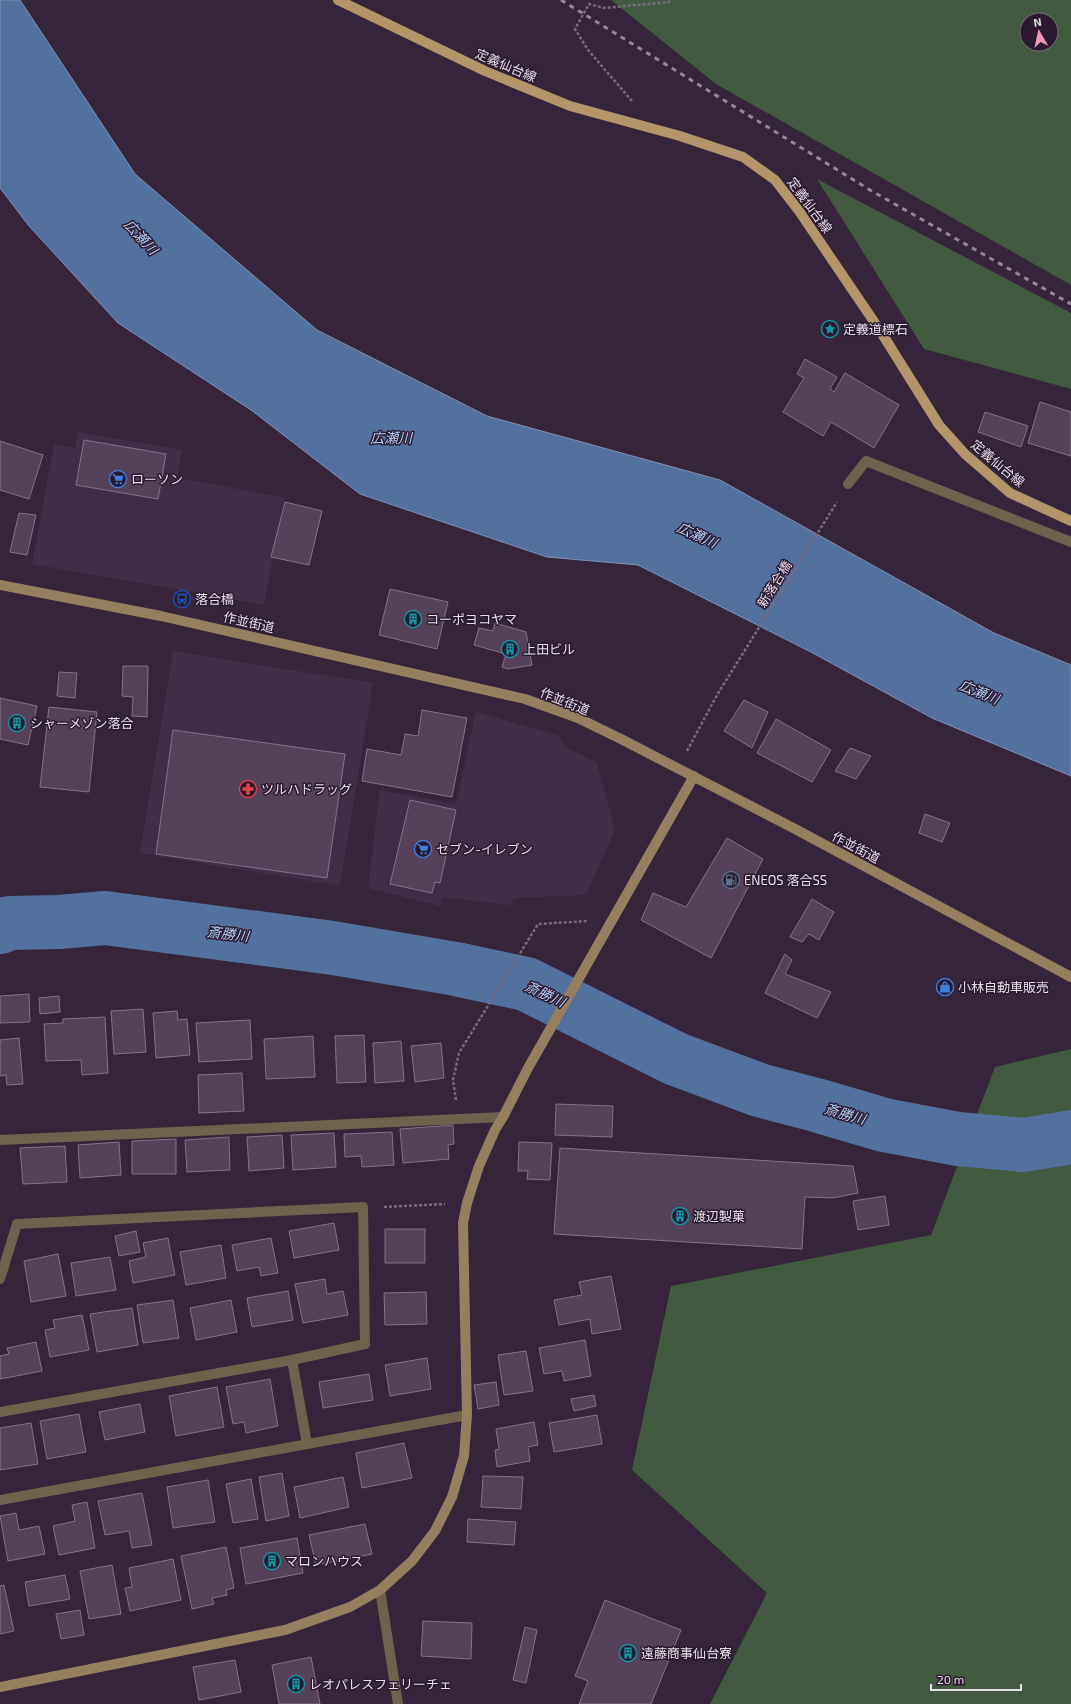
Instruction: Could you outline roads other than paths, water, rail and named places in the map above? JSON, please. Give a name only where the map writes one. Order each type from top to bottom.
[{"type":"main road","name":"定義仙台線","points":[[338,0],[485,71],[570,106],[680,136],[743,157],[775,180],[799,211],[881,332],[939,425],[965,454],[1010,493],[1071,521]]},
{"type":"street","points":[[848,484],[866,461],[1071,542]]},
{"type":"street","name":"作並街道","points":[[0,585],[162,616],[525,699],[578,718],[797,830],[1071,977]]},
{"type":"street","points":[[0,1687],[285,1630],[350,1607],[380,1590],[412,1561],[435,1531],[452,1497],[464,1456],[467,1415],[463,1223],[467,1203],[479,1166],[494,1130],[503,1117],[528,1068],[694,776]]},
{"type":"street","points":[[0,1140],[503,1117]]},
{"type":"street","points":[[0,1279],[17,1224],[363,1207],[365,1344],[292,1360],[0,1412]]},
{"type":"street","points":[[292,1360],[307,1444]]},
{"type":"street","points":[[0,1500],[467,1415]]},
{"type":"street","points":[[380,1590],[398,1704]]},
{"type":"water","name":"広瀬川","points":[[0,0],[20,0],[135,174],[317,330],[487,416],[720,480],[994,633],[1071,665],[1071,776],[932,718],[809,651],[638,565],[547,557],[360,494],[251,410],[118,323],[29,226],[0,188]]},
{"type":"waterway","name":"斎勝川","points":[[0,927],[9,923],[59,922],[105,918],[333,948],[456,969],[526,984],[676,1059],[759,1090],[884,1125],[958,1139],[1024,1145],[1071,1137]]},
{"type":"railway","points":[[561,0],[870,190],[1071,304]]},
{"type":"place","name":"定義道標石","points":[[830,329]]},
{"type":"place","name":"ローソン","points":[[118,479]]},
{"type":"place","name":"落合橋","points":[[182,599]]},
{"type":"place","name":"コーポヨコヤマ","points":[[413,619]]},
{"type":"place","name":"上田ビル","points":[[510,649]]},
{"type":"place","name":"シャーメゾン落合","points":[[17,723]]},
{"type":"place","name":"ツルハドラッグ","points":[[248,789]]},
{"type":"place","name":"セブン-イレブン","points":[[423,849]]},
{"type":"place","name":"ENEOS 落合SS","points":[[731,880]]},
{"type":"place","name":"小林自動車販売","points":[[945,987]]},
{"type":"place","name":"渡辺製菓","points":[[680,1216]]},
{"type":"place","name":"マロンハウス","points":[[272,1561]]},
{"type":"place","name":"遠藤商事仙台寮","points":[[628,1653]]},
{"type":"place","name":"レオパレスフェリーチェ","points":[[296,1684]]}]
